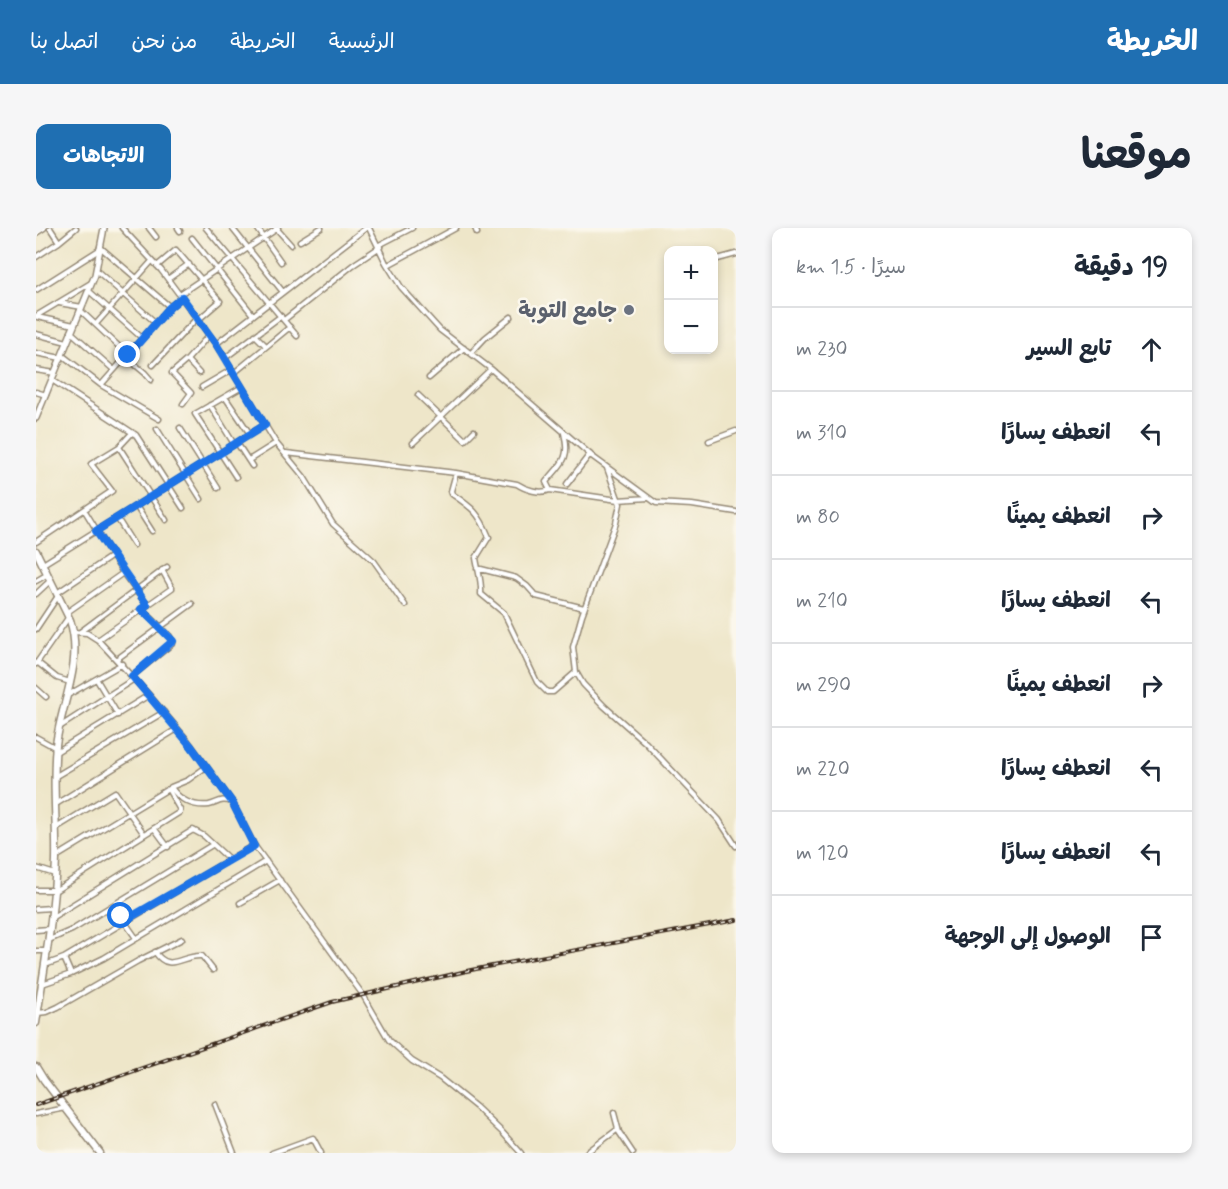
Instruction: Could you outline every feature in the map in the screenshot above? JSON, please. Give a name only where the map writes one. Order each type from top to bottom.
[{"type":"main road","points":[[36,1023],[38,994],[42,984],[47,951],[55,874],[56,750],[71,682],[77,632],[37,555]]},
{"type":"main road","points":[[36,1067],[100,1153]]},
{"type":"street","points":[[36,233],[44,228]]},
{"type":"street","points":[[50,228],[59,242]]},
{"type":"street","points":[[36,257],[76,228]]},
{"type":"street","points":[[36,418],[92,282],[104,228]]},
{"type":"street","points":[[122,228],[168,279],[216,344],[276,443],[304,477],[333,524],[374,561],[405,605]]},
{"type":"street","points":[[150,228],[156,237]]},
{"type":"street","points":[[206,228],[297,336]]},
{"type":"street","points":[[232,228],[283,292]]},
{"type":"street","points":[[257,228],[281,262]]},
{"type":"street","points":[[101,385],[170,307],[202,279],[277,228],[291,245]]},
{"type":"street","points":[[300,241],[321,228]]},
{"type":"street","points":[[216,344],[368,228],[401,287],[434,322],[606,467],[656,503],[692,505],[736,512]]},
{"type":"street","points":[[225,358],[379,246],[412,228]]},
{"type":"street","points":[[388,265],[456,228]]},
{"type":"street","points":[[192,238],[253,316]]},
{"type":"street","points":[[100,248],[170,307]]},
{"type":"street","points":[[36,290],[100,248]]},
{"type":"street","points":[[153,365],[198,319],[220,301],[176,250],[157,266]]},
{"type":"street","points":[[718,259],[736,254]]},
{"type":"street","points":[[96,324],[152,261]]},
{"type":"street","points":[[168,279],[189,264]]},
{"type":"street","points":[[96,270],[156,323]]},
{"type":"street","points":[[36,316],[92,282]]},
{"type":"street","points":[[88,291],[142,338]]},
{"type":"street","points":[[58,303],[81,309],[151,380]]},
{"type":"street","points":[[36,316],[74,326]]},
{"type":"street","points":[[471,353],[511,317]]},
{"type":"street","points":[[202,387],[233,371],[290,327]]},
{"type":"street","points":[[71,332],[114,370]]},
{"type":"street","points":[[36,334],[68,342]]},
{"type":"street","points":[[183,404],[191,393],[172,373],[209,335]]},
{"type":"street","points":[[255,335],[266,346]]},
{"type":"street","points":[[429,378],[464,348]]},
{"type":"street","points":[[36,353],[62,356],[101,385],[159,420]]},
{"type":"street","points":[[187,360],[199,373]]},
{"type":"street","points":[[413,443],[491,369]]},
{"type":"street","points":[[36,370],[55,373]]},
{"type":"street","points":[[52,380],[136,435],[183,508]]},
{"type":"street","points":[[236,477],[195,414],[242,387]]},
{"type":"street","points":[[36,392],[45,396]]},
{"type":"street","points":[[418,395],[465,440],[474,431]]},
{"type":"street","points":[[36,400],[45,396]]},
{"type":"street","points":[[225,396],[250,434]]},
{"type":"street","points":[[210,405],[252,466]]},
{"type":"street","points":[[43,564],[265,425]]},
{"type":"street","points":[[180,428],[218,488]]},
{"type":"street","points":[[158,429],[201,499]]},
{"type":"street","points":[[550,489],[546,482],[566,458],[567,443],[563,431]]},
{"type":"street","points":[[709,441],[736,431]]},
{"type":"street","points":[[36,542],[112,491],[91,464],[119,447],[132,433]]},
{"type":"street","points":[[249,460],[276,443]]},
{"type":"street","points":[[119,447],[166,520]]},
{"type":"street","points":[[286,453],[456,473],[517,484],[524,488],[544,492],[550,489],[618,500],[649,498]]},
{"type":"street","points":[[567,484],[590,454]]},
{"type":"street","points":[[606,467],[620,504],[616,523],[584,608],[573,646],[576,672],[583,684],[646,743],[718,820],[736,846]]},
{"type":"street","points":[[456,473],[452,494],[473,508],[489,537],[476,558],[482,594],[504,613],[537,682],[547,692],[553,692],[576,672]]},
{"type":"street","points":[[136,506],[152,531]]},
{"type":"street","points":[[84,511],[123,573],[147,605]]},
{"type":"street","points":[[117,518],[134,545]]},
{"type":"street","points":[[36,629],[58,595],[112,556]]},
{"type":"street","points":[[77,632],[165,568],[172,588],[98,640]]},
{"type":"street","points":[[477,568],[516,578],[527,585],[536,596],[584,608]]},
{"type":"street","points":[[71,682],[57,678],[36,663],[67,615],[123,573]]},
{"type":"street","points":[[36,581],[50,577]]},
{"type":"street","points":[[36,594],[50,577]]},
{"type":"street","points":[[117,659],[192,604]]},
{"type":"street","points":[[60,726],[133,677],[173,643],[141,609]]},
{"type":"street","points":[[77,632],[87,633],[98,640],[164,712],[232,802],[254,846],[363,995],[389,1040],[412,1061],[440,1078],[476,1107],[521,1153]]},
{"type":"street","points":[[68,695],[122,664]]},
{"type":"street","points":[[97,680],[118,715]]},
{"type":"street","points":[[36,688],[46,697]]},
{"type":"street","points":[[36,737],[56,750],[149,695]]},
{"type":"street","points":[[56,776],[164,712]]},
{"type":"street","points":[[56,804],[177,729]]},
{"type":"street","points":[[56,857],[170,788],[188,780],[206,767]]},
{"type":"street","points":[[170,788],[189,803],[207,805],[221,800],[232,802]]},
{"type":"street","points":[[36,890],[53,892],[180,811],[170,788]]},
{"type":"street","points":[[56,828],[115,792],[144,834]]},
{"type":"street","points":[[154,828],[168,847]]},
{"type":"street","points":[[50,918],[194,830],[229,859]]},
{"type":"street","points":[[48,940],[72,930],[212,844]]},
{"type":"street","points":[[45,965],[64,958],[254,846]]},
{"type":"street","points":[[42,984],[71,974],[104,958],[266,861]]},
{"type":"street","points":[[36,867],[55,874]]},
{"type":"street","points":[[240,903],[280,880]]},
{"type":"street","points":[[113,905],[136,938]]},
{"type":"street","points":[[36,909],[51,908]]},
{"type":"street","points":[[36,930],[49,929]]},
{"type":"street","points":[[37,1013],[58,1007],[182,939]]},
{"type":"street","points":[[36,951],[47,951]]},
{"type":"street","points":[[155,952],[162,961],[167,963],[196,955],[202,956],[213,970]]},
{"type":"street","points":[[64,958],[71,974]]},
{"type":"street","points":[[36,974],[44,974]]},
{"type":"street","points":[[215,1104],[237,1153]]},
{"type":"street","points":[[36,1114],[66,1107]]},
{"type":"street","points":[[614,1113],[618,1130],[633,1153]]},
{"type":"street","points":[[586,1153],[618,1130]]},
{"type":"street","points":[[272,1153],[313,1138],[321,1153]]},
{"type":"railway","points":[[36,1105],[332,1002],[471,970],[736,920]]},
{"type":"place","name":"جامع التوبة","points":[[629,310]]},
{"type":"route","points":[[121,916],[124,921],[254,846],[232,802],[191,746],[132,676],[173,641],[141,609],[147,605],[96,531],[265,425],[216,344],[182,297],[170,307],[128,355]]}]
